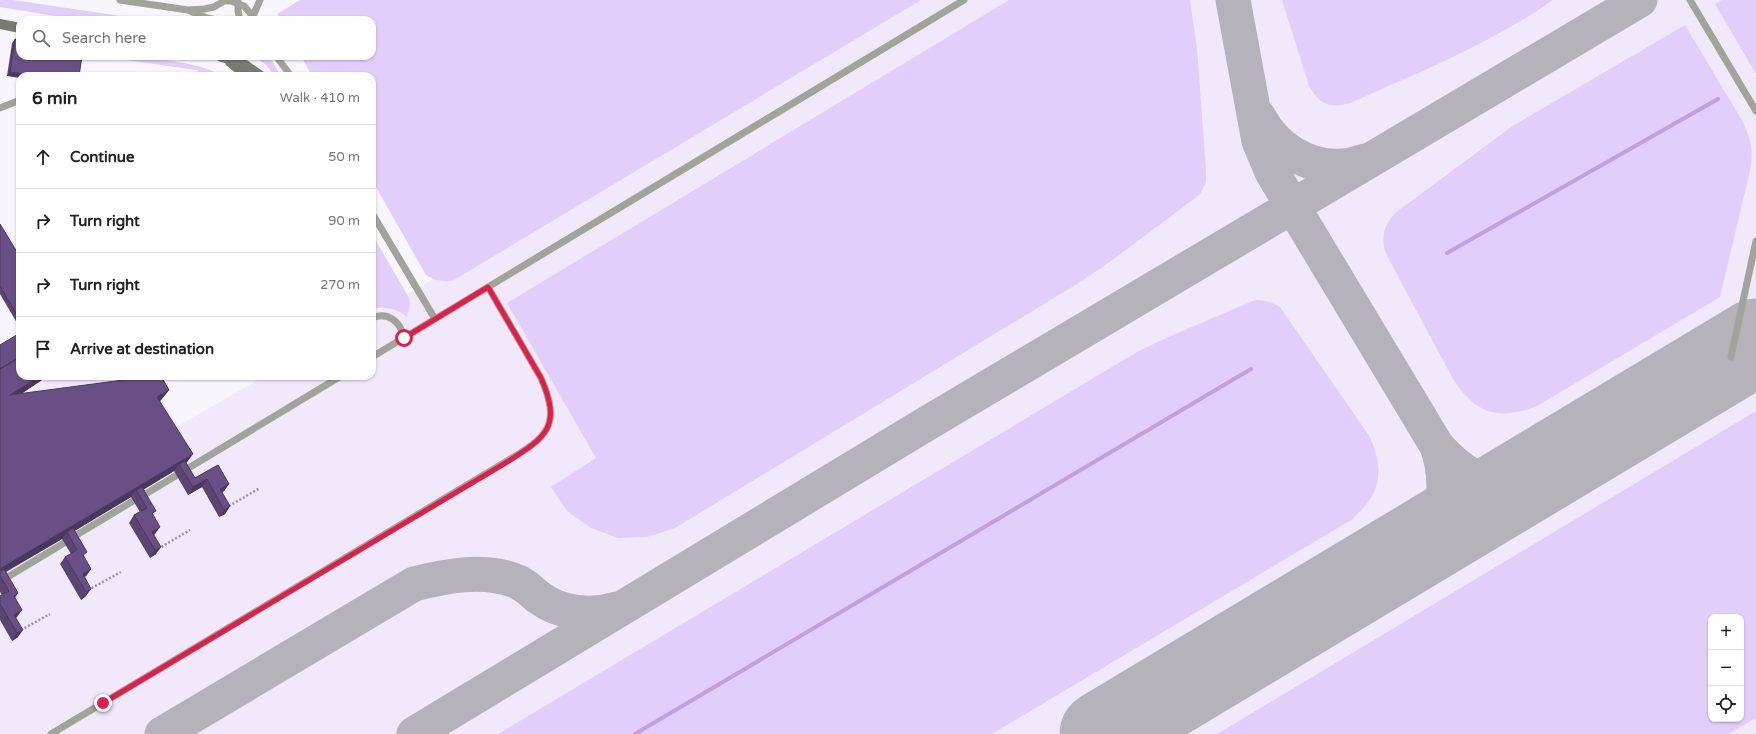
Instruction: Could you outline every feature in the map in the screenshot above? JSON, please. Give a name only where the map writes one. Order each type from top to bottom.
[{"type":"street","points":[[0,24],[16,27]]},
{"type":"street","points":[[225,60],[234,64],[243,72]]},
{"type":"street","points":[[232,60],[241,62],[255,72]]},
{"type":"lane","points":[[120,0],[188,10],[214,7],[224,1],[238,1],[244,6],[250,16]]},
{"type":"lane","points":[[253,16],[260,0]]},
{"type":"lane","points":[[376,355],[964,0]]},
{"type":"lane","points":[[1690,0],[1756,111]]},
{"type":"lane","points":[[238,1],[239,16]]},
{"type":"lane","points":[[188,10],[202,16]]},
{"type":"lane","points":[[279,60],[288,72]]},
{"type":"lane","points":[[0,108],[16,102]]},
{"type":"lane","points":[[376,220],[435,319]]},
{"type":"lane","points":[[1731,357],[1756,241]]},
{"type":"lane","points":[[51,734],[507,462],[532,446],[544,435],[550,421],[551,413],[551,406],[547,392],[541,378],[488,287]]},
{"type":"lane","points":[[376,317],[381,316],[394,320],[399,324],[404,338]]},
{"type":"lane","points":[[1,581],[334,380]]},
{"type":"path","points":[[223,510],[260,488]]},
{"type":"path","points":[[154,551],[190,530]]},
{"type":"path","points":[[84,592],[121,572]]},
{"type":"path","points":[[16,634],[50,614]]},
{"type":"shaded area","points":[[0,0],[13,0],[121,16],[54,16],[0,7]]},
{"type":"shaded area","points":[[300,0],[921,0],[454,280],[446,281],[436,280],[426,275],[376,187],[376,72],[310,72],[303,60],[376,60],[376,16],[278,16],[277,14]]},
{"type":"shaded area","points":[[909,0],[1756,0],[1756,734],[0,734],[0,408],[47,380],[151,380],[178,426],[258,380],[376,380],[376,313]]},
{"type":"shaded area","points":[[1009,0],[1190,0],[1197,49],[1206,169],[1206,182],[1200,194],[1118,256],[1082,281],[675,528],[647,537],[618,538],[591,528],[567,511],[551,487],[596,458],[507,303]]},
{"type":"shaded area","points":[[1282,0],[1553,0],[1530,16],[1480,44],[1350,103],[1343,105],[1331,105],[1321,101],[1309,86]]},
{"type":"shaded area","points":[[1722,0],[1756,0],[1756,74],[1715,4]]},
{"type":"shaded area","points":[[1685,25],[1743,122],[1750,142],[1752,154],[1749,175],[1720,297],[1537,406],[1511,413],[1499,413],[1479,407],[1470,400],[1453,379],[1386,254],[1383,237],[1388,223],[1395,213],[1514,125]]},
{"type":"shaded area","points":[[126,60],[162,60],[179,62],[215,72],[198,72],[197,70]]},
{"type":"shaded area","points":[[259,60],[271,60],[279,72],[272,72],[265,64]]},
{"type":"shaded area","points":[[376,241],[409,298],[410,305],[407,317],[391,308],[376,309]]},
{"type":"shaded area","points":[[1255,300],[1262,300],[1280,307],[1370,437],[1378,462],[1378,472],[1374,492],[1369,501],[1351,520],[992,734],[498,734],[1137,352]]},
{"type":"shaded area","points":[[1756,411],[1756,718],[1728,734],[1217,734]]},
{"type":"building","points":[[15,39],[16,60],[81,60],[80,72],[10,72]]},
{"type":"building","points":[[0,224],[16,250],[16,313],[0,286]]},
{"type":"building","points":[[16,335],[16,359],[0,369],[0,345]]},
{"type":"building","points":[[16,359],[16,380],[34,380],[10,395],[123,380],[163,380],[169,390],[157,397],[193,454],[0,569],[0,369]]},
{"type":"building","points":[[185,461],[195,478],[218,465],[229,484],[220,489],[230,506],[224,510],[207,479],[193,487],[179,464]]},
{"type":"building","points":[[142,487],[156,511],[152,513],[160,527],[152,532],[161,547],[155,550],[134,515],[147,508],[136,490]]},
{"type":"building","points":[[73,528],[87,552],[83,555],[91,569],[83,574],[91,589],[86,592],[65,557],[77,550],[67,532]]},
{"type":"building","points":[[4,569],[18,593],[14,596],[22,610],[14,615],[23,630],[17,633],[0,604],[0,596],[9,591],[0,576],[0,571]]},
{"type":"waterway","points":[[1447,253],[1718,99]]},
{"type":"waterway","points":[[635,734],[1251,369]]},
{"type":"taxiway","points":[[1233,0],[1259,141],[1272,172],[1437,446],[1467,473],[1477,477],[1499,481],[1528,478]]},
{"type":"taxiway","points":[[414,734],[926,424],[1640,0]]},
{"type":"taxiway","points":[[1259,117],[1265,128],[1274,138],[1294,154],[1305,160],[1330,166],[1348,166],[1365,161]]},
{"type":"taxiway","points":[[1407,551],[1422,539],[1432,527],[1442,506],[1444,482],[1443,470],[1437,446]]},
{"type":"taxiway","points":[[162,734],[414,584],[451,576],[476,574],[489,575],[517,581],[547,603],[566,610],[597,613],[617,609]]},
{"type":"runway","points":[[1103,734],[1756,342]]},
{"type":"route","points":[[103,703],[507,462],[532,446],[544,435],[550,421],[551,406],[547,392],[541,378],[488,287],[404,338]]}]
